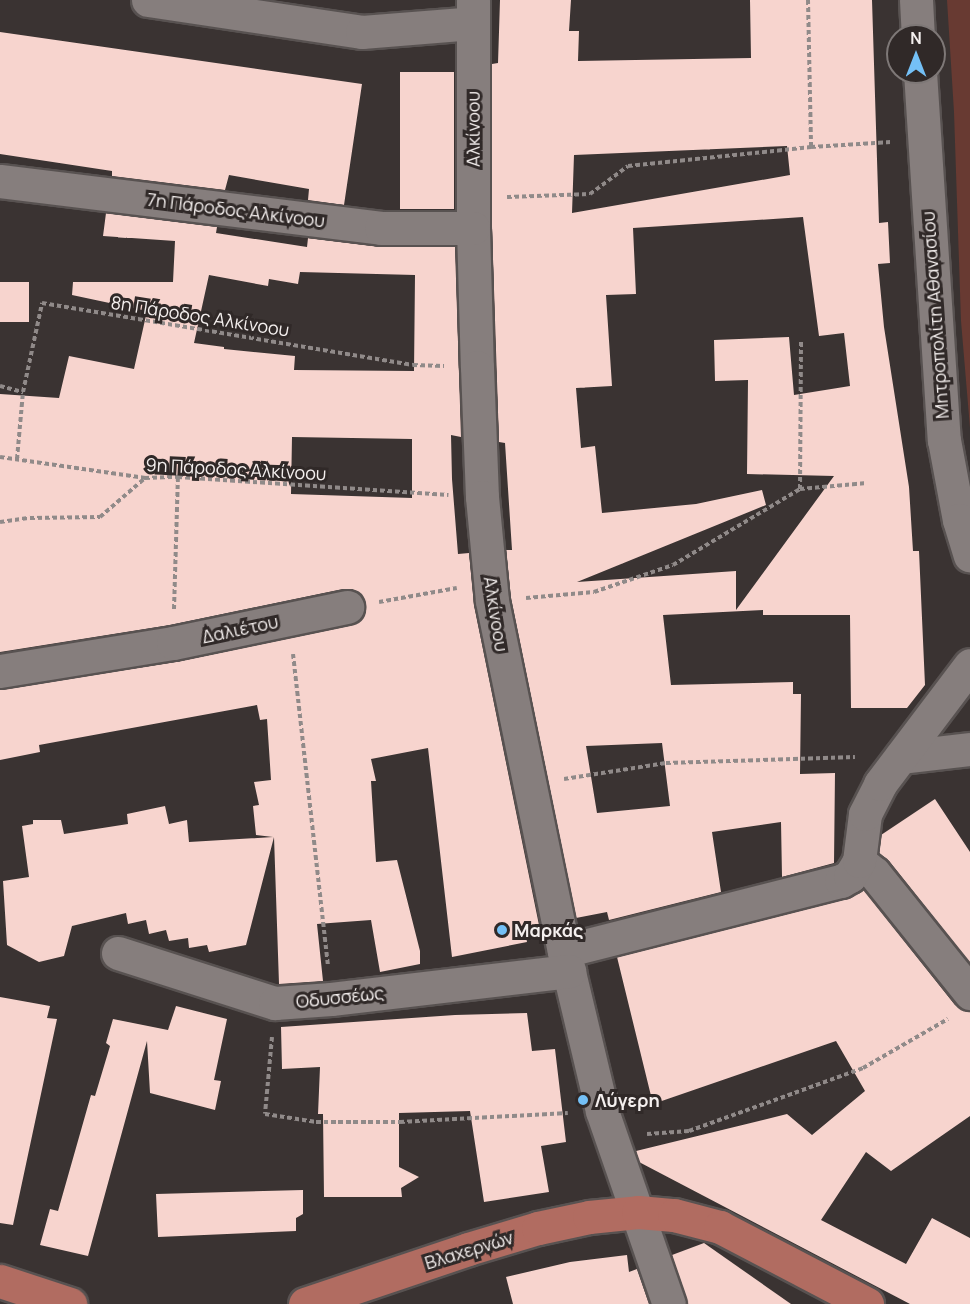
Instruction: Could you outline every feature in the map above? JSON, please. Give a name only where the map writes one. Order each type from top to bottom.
[{"type":"main road","name":"Βλαχερνών","points":[[304,1304],[538,1228],[590,1217],[638,1212],[674,1215],[720,1227],[867,1304]]},
{"type":"main road","points":[[0,1281],[70,1304]]},
{"type":"street","points":[[148,0],[362,32],[473,11]]},
{"type":"street","points":[[916,0],[917,24]]},
{"type":"street","name":"Αλκίνοου","points":[[473,11],[473,228],[482,497],[492,601],[566,961],[602,1111],[669,1304]]},
{"type":"street","name":"Μητροπολίτη Αθανασίου","points":[[921,84],[944,440],[959,520],[970,555]]},
{"type":"street","name":"7η Πάροδος Αλκίνοου","points":[[0,181],[381,228],[473,228]]},
{"type":"street","name":"Δαλιέτου","points":[[0,671],[173,643],[348,607]]},
{"type":"street","points":[[960,1006],[874,873],[859,861],[865,814],[880,784],[970,665]]},
{"type":"street","points":[[901,757],[970,749]]},
{"type":"street","name":"Οδυσσέως","points":[[118,953],[275,1003],[331,999],[566,961],[841,881],[850,876],[859,861]]},
{"type":"path","points":[[808,0],[811,147]]},
{"type":"path","points":[[503,197],[590,194],[628,166],[811,147],[923,140]]},
{"type":"path","name":"8η Πάροδος Αλκίνοου","points":[[22,392],[42,303],[413,365],[446,366]]},
{"type":"path","points":[[800,489],[801,339]]},
{"type":"path","points":[[0,386],[22,392],[17,459]]},
{"type":"path","name":"9η Πάροδος Αλκίνοου","points":[[0,457],[145,478],[178,477],[449,495]]},
{"type":"path","points":[[173,643],[178,477]]},
{"type":"path","points":[[0,522],[30,518],[100,517],[145,478]]},
{"type":"path","points":[[525,598],[594,592],[673,565],[800,489],[867,483]]},
{"type":"path","points":[[348,607],[468,586]]},
{"type":"path","points":[[289,618],[331,999]]},
{"type":"path","points":[[554,780],[666,763],[901,757]]},
{"type":"path","points":[[275,1003],[264,1114],[315,1122],[400,1122],[602,1111]]},
{"type":"path","points":[[637,1134],[689,1131],[864,1068],[960,1006]]},
{"type":"shaded area","points":[[947,0],[970,0],[970,428],[961,321],[954,112]]},
{"type":"building","points":[[500,0],[571,0],[569,31],[579,31],[578,61],[751,58],[750,0],[872,0],[879,223],[888,222],[890,263],[878,264],[884,327],[909,487],[913,551],[919,551],[925,685],[907,708],[851,708],[850,615],[763,615],[763,610],[663,615],[671,685],[793,682],[793,694],[801,694],[800,774],[835,773],[834,863],[782,877],[781,822],[712,832],[721,892],[609,920],[607,912],[576,918],[511,598],[506,550],[512,550],[505,443],[499,442],[492,228],[492,64],[498,63]],"holes":[[[787,146],[790,175],[572,213],[574,155]],[[803,217],[819,336],[844,333],[850,386],[794,395],[789,337],[714,340],[715,381],[748,380],[747,474],[834,476],[736,610],[736,571],[577,582],[766,505],[762,490],[696,504],[602,513],[595,446],[581,448],[576,388],[612,386],[606,295],[636,294],[633,228]],[[662,743],[670,806],[597,813],[586,746]]]},
{"type":"building","points":[[0,32],[362,84],[344,205],[308,200],[309,189],[229,175],[225,190],[112,176],[112,171],[0,154]]},
{"type":"building","points":[[400,72],[454,72],[454,209],[400,209]]},
{"type":"building","points":[[106,213],[217,227],[216,233],[307,247],[308,238],[381,247],[455,247],[461,437],[451,435],[458,554],[469,553],[474,605],[539,925],[524,927],[527,942],[452,957],[428,748],[371,759],[376,781],[371,781],[376,862],[397,860],[420,951],[420,964],[380,972],[371,920],[317,924],[323,981],[279,984],[274,837],[246,945],[209,952],[207,945],[189,948],[188,938],[169,941],[166,930],[149,934],[146,920],[128,924],[126,913],[72,926],[64,956],[39,962],[7,945],[3,881],[29,877],[22,826],[33,824],[33,820],[61,820],[64,834],[128,824],[127,814],[165,806],[169,824],[187,820],[189,842],[273,837],[256,835],[253,806],[259,805],[254,782],[271,780],[267,719],[260,720],[257,705],[39,745],[40,752],[0,760],[0,689],[176,662],[351,625],[360,621],[365,612],[365,603],[361,594],[352,589],[343,589],[170,625],[0,652],[0,394],[59,398],[69,356],[134,369],[147,311],[72,295],[73,282],[173,282],[175,241],[103,236]],"holes":[[[300,272],[415,275],[414,371],[294,370],[295,356],[224,349],[224,347],[194,343],[209,275],[268,286],[269,279],[298,284]],[[292,437],[412,439],[412,498],[291,494]]]},
{"type":"building","points":[[0,282],[29,282],[29,322],[0,322]]},
{"type":"building","points":[[935,799],[970,852],[970,963],[889,861],[879,853],[881,835]]},
{"type":"building","points":[[863,889],[955,1005],[970,1011],[970,1116],[891,1171],[866,1152],[821,1220],[906,1264],[932,1218],[970,1238],[970,1304],[910,1304],[639,1162],[636,1151],[787,1114],[812,1135],[865,1091],[836,1041],[653,1104],[617,957],[846,899]]},
{"type":"building","points":[[0,997],[50,1006],[47,1018],[57,1019],[13,1225],[0,1223]]},
{"type":"building","points":[[176,1006],[227,1019],[214,1080],[221,1081],[215,1110],[150,1093],[147,1041],[88,1256],[40,1245],[50,1209],[58,1211],[91,1095],[95,1096],[110,1046],[106,1043],[113,1019],[168,1030]]},
{"type":"building","points":[[527,1013],[532,1051],[555,1049],[566,1142],[541,1146],[549,1192],[484,1202],[470,1111],[399,1113],[399,1167],[419,1177],[401,1188],[402,1197],[324,1197],[323,1114],[318,1114],[320,1067],[282,1069],[281,1027],[455,1015]]},
{"type":"building","points":[[303,1190],[303,1214],[296,1218],[296,1231],[158,1237],[156,1194]]},
{"type":"building","points":[[704,1243],[791,1304],[687,1304],[672,1255]]},
{"type":"building","points":[[627,1255],[629,1272],[637,1269],[649,1304],[513,1304],[506,1277],[570,1262]]},
{"type":"place","name":"Μαρκάς","points":[[502,930]]},
{"type":"place","name":"Λύγερη","points":[[583,1100]]}]
